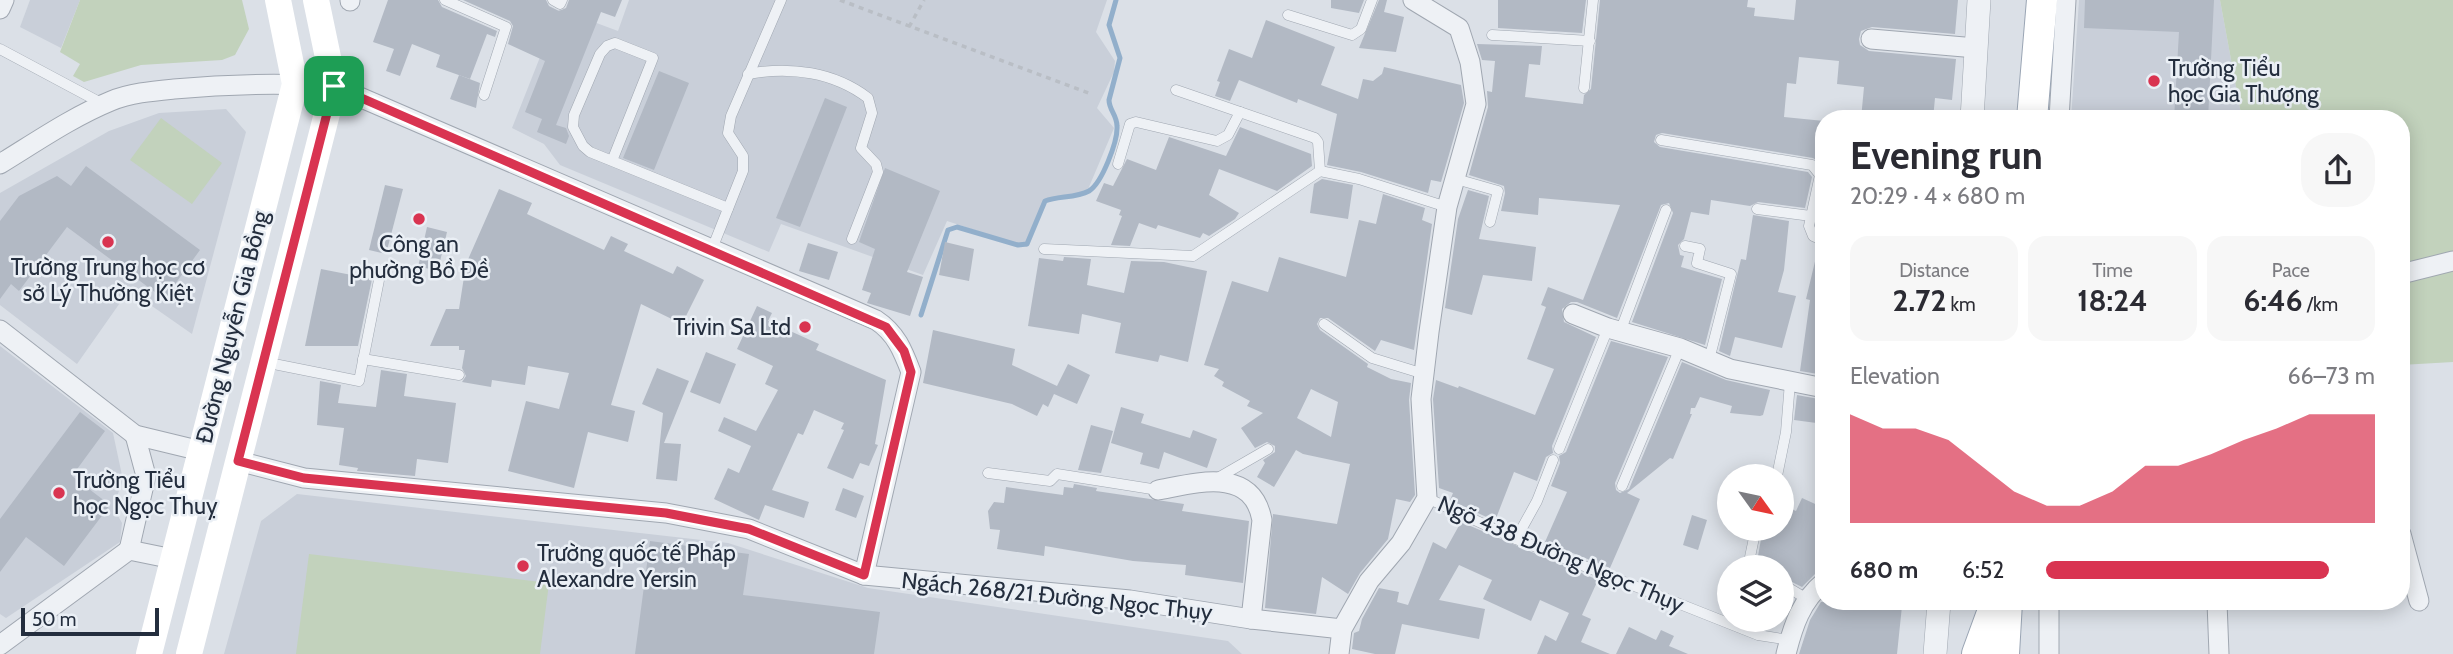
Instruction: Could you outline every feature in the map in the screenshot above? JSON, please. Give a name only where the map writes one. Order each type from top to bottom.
[{"type":"main road","name":"Đường Nguyễn Gia Bồng","points":[[149,654],[295,84],[278,0]]},
{"type":"main road","name":"Đường Nguyễn Gia Bồng","points":[[188,654],[334,86],[316,0]]},
{"type":"main road","points":[[2033,110],[2042,0]]},
{"type":"main road","points":[[1977,654],[1993,610]]},
{"type":"main road","points":[[2004,654],[2007,610]]},
{"type":"street","points":[[0,9],[4,0]]},
{"type":"street","points":[[1339,654],[1342,629],[1369,581],[1401,543],[1427,498],[1421,399],[1424,374],[1447,207],[1457,180],[1476,104],[1469,62],[1459,28],[1413,0]]},
{"type":"street","points":[[1973,110],[1979,0]]},
{"type":"street","points":[[2060,110],[2066,0]]},
{"type":"street","points":[[1871,39],[1976,48]]},
{"type":"street","points":[[0,164],[80,115],[103,104],[146,92],[212,85],[334,86],[876,320],[886,327],[904,351],[911,372],[864,575]]},
{"type":"street","points":[[2410,272],[2453,261]]},
{"type":"street","points":[[1573,314],[1614,330],[1680,348],[1730,369],[1815,386]]},
{"type":"street","points":[[0,330],[135,435],[201,451]]},
{"type":"street","points":[[1,643],[130,550],[146,475],[135,435]]},
{"type":"street","name":"Ngách 268/21 Đường Ngọc Thụy","points":[[238,461],[304,478],[666,513],[749,529],[864,575],[1130,600],[1251,620],[1342,629]]},
{"type":"street","points":[[1158,490],[1216,480],[1243,488],[1260,509],[1262,520],[1251,620]]},
{"type":"street","points":[[130,550],[173,559]]},
{"type":"street","points":[[2410,568],[2419,601]]},
{"type":"street","name":"Ngõ 438 Đường Ngọc Thụy","points":[[1788,647],[1796,617],[1815,591]]},
{"type":"street","points":[[1935,654],[1938,610]]},
{"type":"street","points":[[2049,610],[2049,654]]},
{"type":"street","points":[[2217,610],[2219,654]]},
{"type":"lane","points":[[445,0],[506,27],[484,95]]},
{"type":"lane","points":[[553,0],[560,4],[562,0]]},
{"type":"lane","points":[[712,249],[744,163],[743,156],[732,141],[729,125],[781,0]]},
{"type":"lane","points":[[1288,15],[1336,31],[1357,34],[1372,0]]},
{"type":"lane","points":[[1584,88],[1593,0]]},
{"type":"lane","points":[[1492,35],[1590,41]]},
{"type":"lane","points":[[612,161],[653,58],[615,43],[607,46],[600,54],[574,116],[573,127],[583,146],[612,161],[729,208]]},
{"type":"lane","points":[[0,49],[103,104]]},
{"type":"lane","points":[[748,74],[777,70],[804,71],[825,77],[868,98],[872,113],[861,148],[876,164],[878,172],[852,239]]},
{"type":"lane","points":[[1176,90],[1315,138],[1318,142],[1320,171]]},
{"type":"lane","points":[[1118,164],[1130,124],[1136,122],[1217,141],[1227,135],[1240,112]]},
{"type":"lane","points":[[1661,140],[1812,165],[1815,169]]},
{"type":"lane","points":[[1044,249],[1193,256],[1320,171],[1359,179],[1447,207]]},
{"type":"lane","points":[[1457,180],[1498,191],[1490,222]]},
{"type":"lane","points":[[1815,196],[1810,233],[1815,236]]},
{"type":"lane","points":[[1757,209],[1811,216]]},
{"type":"lane","points":[[1559,449],[1666,210]]},
{"type":"lane","points":[[1685,246],[1700,249],[1697,264],[1731,274],[1709,360]]},
{"type":"lane","points":[[263,362],[359,381],[379,280]]},
{"type":"lane","points":[[1324,324],[1372,358],[1424,374]]},
{"type":"lane","points":[[1622,486],[1680,348]]},
{"type":"lane","points":[[363,359],[459,375]]},
{"type":"lane","points":[[1779,464],[1786,432],[1790,382]]},
{"type":"lane","points":[[1216,480],[1268,449]]},
{"type":"lane","points":[[1516,539],[1537,501],[1553,460]]},
{"type":"lane","points":[[988,473],[1050,481],[1057,474],[1158,490]]},
{"type":"lane","name":"Ngõ 438 Đường Ngọc Thụy","points":[[1427,498],[1516,539],[1788,647]]},
{"type":"lane","points":[[1794,591],[1807,599]]},
{"type":"path","points":[[840,0],[1091,94]]},
{"type":"path","points":[[909,27],[923,0]]},
{"type":"shaded area","points":[[30,0],[80,0],[61,48],[20,27]]},
{"type":"shaded area","points":[[629,0],[1107,0],[1096,32],[1115,61],[1114,72],[1097,108],[1114,128],[1086,194],[1045,202],[1027,247],[947,221],[923,275],[781,224],[769,252],[560,165],[544,144],[512,128],[559,9],[618,31]]},
{"type":"shaded area","name":"Trường Tiểu học Gia Thượng","points":[[2079,0],[2220,0],[2240,110],[2072,110]]},
{"type":"shaded area","name":"Trường Trung học cơ sở Lý Thường Kiệt","points":[[226,109],[246,132],[192,334],[129,290],[77,364],[0,305],[0,193],[109,131],[159,113]]},
{"type":"shaded area","name":"Trường Tiểu học Ngọc Thuỵ","points":[[0,346],[113,433],[123,480],[113,507],[122,523],[120,542],[6,618],[0,614]]},
{"type":"shaded area","name":"Trường quốc tế Pháp Alexandre Yersin","points":[[297,494],[728,543],[868,588],[1228,641],[1242,654],[224,654],[261,521]]},
{"type":"green space","points":[[80,0],[242,0],[249,29],[235,55],[222,60],[141,65],[84,82],[73,76],[80,64],[60,52]]},
{"type":"green space","points":[[2220,0],[2453,0],[2453,362],[2410,364],[2410,110],[2240,110]]},
{"type":"green space","points":[[161,118],[222,163],[192,204],[130,160]]},
{"type":"green space","points":[[309,554],[549,583],[540,654],[296,654]]},
{"type":"building","points":[[388,0],[438,0],[442,7],[497,31],[495,37],[487,34],[470,79],[436,67],[440,55],[412,44],[400,76],[386,71],[394,49],[373,42]]},
{"type":"building","points":[[463,0],[546,0],[549,6],[559,11],[566,8],[569,0],[622,0],[615,17],[601,12],[556,125],[566,128],[569,136],[566,144],[537,132],[542,119],[525,112],[545,61],[508,44],[513,26],[510,21]]},
{"type":"building","points":[[1331,0],[1364,0],[1359,13],[1331,8]]},
{"type":"building","points":[[1379,0],[1387,0],[1384,12],[1404,17],[1396,52],[1359,48]]},
{"type":"building","points":[[1498,0],[1586,0],[1582,33],[1498,28]]},
{"type":"building","points":[[1600,0],[1748,0],[1747,7],[1755,8],[1754,16],[1794,20],[1796,0],[1958,0],[1955,34],[1872,27],[1861,31],[1859,39],[1860,45],[1869,51],[1956,59],[1952,100],[1935,98],[1934,110],[1862,110],[1864,87],[1837,84],[1839,61],[1799,57],[1796,84],[1787,83],[1784,117],[1815,120],[1815,160],[1662,133],[1656,135],[1654,142],[1660,147],[1808,172],[1812,177],[1805,208],[1758,202],[1750,206],[1711,200],[1709,215],[1691,212],[1684,239],[1678,245],[1680,255],[1684,256],[1681,267],[1722,279],[1705,345],[1632,322],[1673,213],[1669,203],[1661,205],[1617,318],[1577,302],[1571,302],[1562,309],[1564,322],[1596,337],[1552,446],[1553,453],[1546,457],[1537,481],[1514,472],[1495,521],[1450,500],[1453,493],[1439,488],[1433,399],[1436,380],[1535,415],[1554,369],[1527,359],[1546,307],[1541,305],[1548,287],[1583,300],[1620,205],[1539,198],[1538,215],[1501,211],[1504,186],[1469,175],[1488,107],[1487,91],[1492,92],[1495,61],[1482,60],[1477,44],[1542,46],[1540,65],[1529,64],[1525,97],[1583,104],[1584,95],[1591,89]]},
{"type":"building","points":[[2085,0],[2214,0],[2208,110],[2175,110],[2179,32],[2084,28]]},
{"type":"building","points":[[1266,20],[1335,47],[1321,85],[1358,99],[1363,79],[1373,81],[1382,74],[1384,67],[1461,85],[1464,103],[1441,182],[1431,180],[1428,193],[1361,172],[1327,165],[1337,114],[1298,99],[1297,103],[1239,80],[1230,101],[1215,96],[1220,82],[1217,81],[1229,49],[1252,58]]},
{"type":"building","points":[[659,71],[689,83],[654,170],[623,158]]},
{"type":"building","points":[[459,75],[480,83],[476,108],[450,99]]},
{"type":"building","points":[[825,98],[847,107],[800,227],[776,218]]},
{"type":"building","points":[[1240,127],[1311,154],[1312,166],[1277,191],[1219,169],[1209,195],[1239,213],[1235,219],[1209,236],[1203,233],[1200,238],[1158,225],[1156,229],[1139,223],[1130,246],[1111,245],[1122,216],[1119,215],[1121,210],[1096,201],[1104,183],[1113,186],[1127,159],[1156,170],[1169,137],[1226,156]]},
{"type":"building","points":[[86,166],[200,250],[175,284],[182,289],[171,304],[67,227],[19,291],[11,284],[0,299],[0,221],[19,196],[57,176],[71,186]]},
{"type":"building","points":[[885,168],[940,191],[907,272],[923,277],[910,316],[867,303],[871,293],[862,290],[875,249],[859,242]]},
{"type":"building","points":[[1322,179],[1353,185],[1348,219],[1310,213],[1314,184]]},
{"type":"building","points":[[385,185],[403,189],[386,254],[369,250]]},
{"type":"building","points":[[499,189],[532,203],[527,214],[604,250],[611,236],[628,244],[624,251],[673,274],[677,266],[704,280],[682,324],[641,304],[611,405],[635,411],[628,442],[588,432],[574,488],[508,471],[526,401],[559,409],[569,373],[528,366],[525,385],[492,380],[491,387],[462,382],[466,376],[462,368],[465,350],[459,350],[459,346],[430,346],[446,309],[459,309],[466,264]]},
{"type":"building","points":[[1468,190],[1489,196],[1479,239],[1536,247],[1532,281],[1483,275],[1472,315],[1445,308],[1458,219]]},
{"type":"building","points":[[1383,194],[1425,208],[1422,220],[1432,224],[1414,350],[1381,340],[1375,351],[1328,318],[1320,318],[1317,324],[1320,330],[1368,364],[1367,367],[1391,379],[1411,383],[1409,400],[1415,495],[1410,502],[1396,499],[1388,539],[1360,573],[1348,594],[1322,577],[1316,614],[1265,608],[1273,514],[1337,524],[1350,464],[1303,454],[1296,450],[1274,487],[1257,477],[1265,463],[1263,460],[1275,452],[1275,446],[1267,442],[1255,448],[1241,428],[1263,413],[1247,406],[1250,401],[1222,386],[1224,382],[1214,376],[1219,369],[1204,365],[1232,281],[1268,292],[1279,257],[1346,277],[1359,220],[1376,224]],"holes":[[[1311,389],[1338,402],[1331,437],[1297,418]]]},
{"type":"building","points":[[1753,215],[1789,221],[1784,270],[1778,292],[1796,296],[1782,348],[1735,337],[1730,356],[1719,351],[1741,259],[1746,260]]},
{"type":"building","points":[[427,227],[447,232],[438,270],[418,267]]},
{"type":"building","points":[[945,242],[974,249],[969,281],[939,275]]},
{"type":"building","points":[[808,243],[838,252],[829,280],[799,271]]},
{"type":"building","points":[[1064,257],[1091,259],[1087,285],[1124,293],[1131,261],[1164,262],[1207,271],[1188,362],[1160,355],[1158,362],[1115,353],[1121,323],[1082,314],[1079,334],[1028,326],[1039,258],[1063,261]]},
{"type":"building","points":[[1815,262],[1815,374],[1800,371],[1810,300],[1806,299]]},
{"type":"building","points":[[321,269],[372,279],[358,346],[305,346]]},
{"type":"building","points":[[757,306],[772,313],[768,321],[819,344],[816,350],[886,380],[875,444],[878,445],[869,466],[860,463],[853,479],[827,468],[844,430],[841,429],[844,423],[814,410],[803,435],[798,433],[772,490],[809,502],[804,518],[765,505],[759,520],[714,499],[728,468],[739,473],[751,446],[718,431],[724,417],[756,431],[778,390],[765,384],[773,366],[737,349]]},
{"type":"building","points":[[933,330],[1015,349],[1012,365],[1057,386],[1068,364],[1090,375],[1077,404],[1054,394],[1048,407],[1043,404],[1037,416],[1012,404],[923,383]]},
{"type":"building","points":[[1611,341],[1668,357],[1615,483],[1616,490],[1620,493],[1629,489],[1682,362],[1726,380],[1770,390],[1763,415],[1760,416],[1730,413],[1732,406],[1700,397],[1695,408],[1691,408],[1692,414],[1673,459],[1670,458],[1627,493],[1640,499],[1610,568],[1545,542],[1567,492],[1551,486],[1560,463],[1559,456],[1566,452]]},
{"type":"building","points":[[706,352],[736,364],[720,404],[690,392]]},
{"type":"building","points":[[657,368],[689,381],[664,443],[681,444],[677,481],[656,479],[663,413],[642,404]]},
{"type":"building","points":[[381,370],[407,374],[404,396],[456,403],[448,463],[417,459],[415,476],[357,471],[358,468],[339,465],[344,428],[317,425],[320,381],[341,385],[338,403],[376,407]]},
{"type":"building","points":[[1797,395],[1815,398],[1815,423],[1794,420]]},
{"type":"building","points":[[1121,407],[1144,414],[1141,423],[1190,438],[1193,430],[1217,439],[1207,468],[1164,452],[1159,469],[1140,464],[1143,453],[1111,443]]},
{"type":"building","points":[[80,412],[105,431],[72,476],[110,505],[64,566],[26,537],[0,572],[0,519]]},
{"type":"building","points":[[1091,425],[1113,431],[1101,473],[1078,470]]},
{"type":"building","points":[[1074,484],[1097,488],[1096,491],[1184,504],[1182,511],[1249,521],[1243,583],[1185,575],[1186,565],[1133,561],[1045,546],[1044,556],[997,549],[1000,530],[990,529],[988,511],[994,502],[1004,503],[1006,487],[1063,495],[1064,487],[1073,488]]},
{"type":"building","points":[[843,488],[864,496],[856,518],[835,510]]},
{"type":"building","points":[[1802,498],[1815,504],[1815,574],[1802,587],[1794,583],[1794,555],[1758,555],[1761,541],[1794,541],[1794,510],[1796,511]]},
{"type":"building","points":[[1692,515],[1707,520],[1698,550],[1683,545]]},
{"type":"building","points":[[1461,522],[1598,580],[1582,615],[1591,619],[1581,642],[1610,654],[1537,654],[1545,635],[1556,641],[1569,613],[1540,600],[1531,621],[1483,599],[1492,580],[1459,565],[1439,600],[1485,609],[1479,639],[1402,624],[1395,654],[1375,654],[1352,649],[1354,633],[1359,631],[1362,619],[1379,588],[1399,592],[1397,602],[1408,605],[1433,542],[1446,549]]},
{"type":"building","points":[[650,541],[749,554],[743,595],[880,612],[874,654],[635,654]]},
{"type":"building","points":[[1816,610],[1902,610],[1897,654],[1799,654]]},
{"type":"building","points":[[1629,627],[1656,640],[1661,630],[1674,636],[1669,646],[1688,654],[1616,654]]},
{"type":"waterway","points":[[921,315],[948,230],[957,227],[1018,245],[1027,244],[1045,201],[1084,193],[1099,180],[1117,133],[1117,122],[1109,100],[1120,58],[1109,25],[1116,0]]},
{"type":"place","name":"Trường Tiểu học Gia Thượng","points":[[2154,81]]},
{"type":"place","name":"Công an phường Bồ Đề","points":[[419,219]]},
{"type":"place","name":"Trường Trung học cơ sở Lý Thường Kiệt","points":[[108,242]]},
{"type":"place","name":"Trivin Sa Ltd","points":[[805,327]]},
{"type":"place","name":"Trường Tiểu học Ngọc Thuỵ","points":[[59,493]]},
{"type":"place","name":"Trường quốc tế Pháp Alexandre Yersin","points":[[523,566]]},
{"type":"route","points":[[334,86],[876,320],[886,327],[904,351],[911,372],[864,575],[749,529],[666,513],[304,478],[238,461],[334,86]]}]
